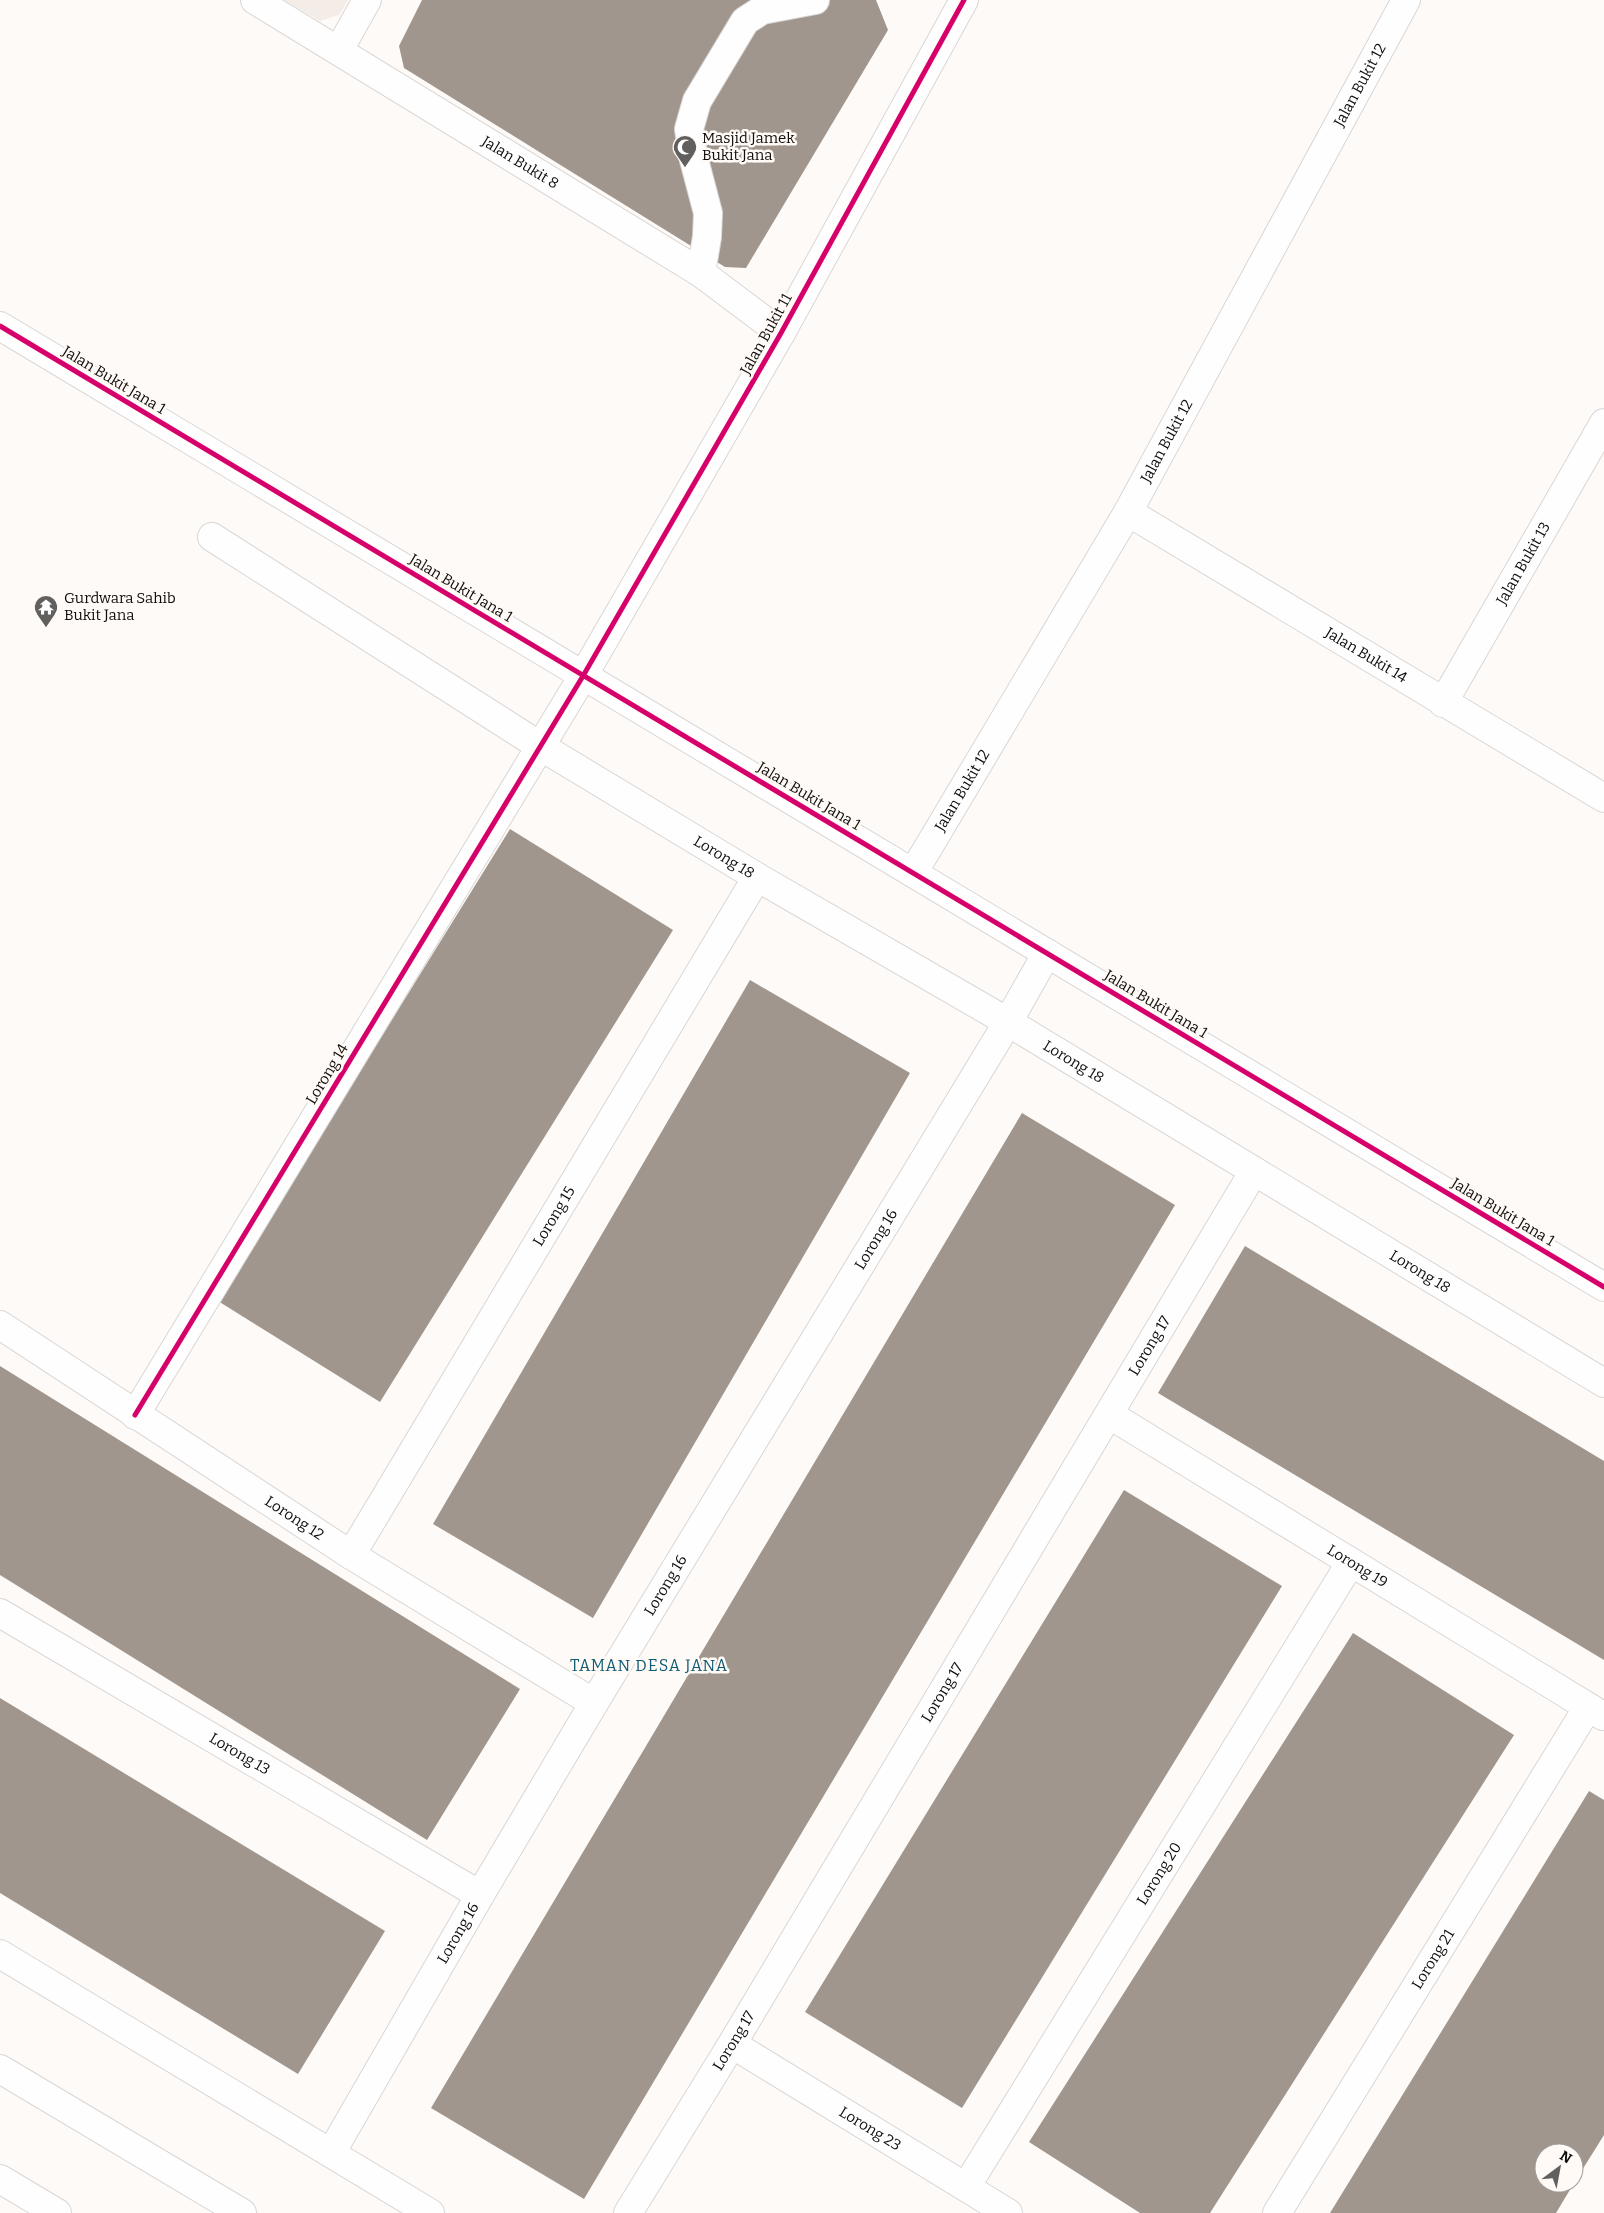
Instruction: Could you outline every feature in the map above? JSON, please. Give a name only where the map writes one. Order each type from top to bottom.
[{"type":"street","name":"Jalan Bukit 8","points":[[255,0],[700,273],[781,333]]},
{"type":"street","points":[[339,50],[367,0]]},
{"type":"street","points":[[700,273],[707,237],[708,213],[693,156],[689,129],[697,100],[745,21],[762,10],[815,0]]},
{"type":"street","name":"Jalan Bukit 11","points":[[540,746],[583,676],[781,333],[964,0]]},
{"type":"street","name":"Jalan Bukit 12","points":[[913,873],[1128,512],[1406,0]]},
{"type":"street","name":"Jalan Bukit Jana 1","points":[[0,326],[1604,1287]]},
{"type":"street","name":"Jalan Bukit 13","points":[[1443,702],[1604,423]]},
{"type":"street","name":"Jalan Bukit 14","points":[[1128,512],[1604,798]]},
{"type":"street","name":"Lorong 18","points":[[212,537],[540,746],[758,877],[1008,1022],[1604,1383]]},
{"type":"street","name":"Lorong 14","points":[[135,1415],[540,746]]},
{"type":"street","name":"Lorong 15","points":[[351,1555],[758,877]]},
{"type":"street","name":"Lorong 16","points":[[331,2153],[480,1894],[1008,1022],[1047,953]]},
{"type":"street","name":"Lorong 17","points":[[628,2213],[732,2044],[1110,1415],[1254,1171]]},
{"type":"street","name":"Lorong 12","points":[[0,1324],[135,1415],[351,1555],[594,1703]]},
{"type":"street","name":"Lorong 19","points":[[1110,1415],[1596,1712]]},
{"type":"street","name":"Lorong 20","points":[[966,2187],[1351,1562]]},
{"type":"street","name":"Lorong 13","points":[[0,1613],[480,1894]]},
{"type":"street","name":"Lorong 21","points":[[1277,2213],[1596,1712]]},
{"type":"street","points":[[0,1954],[430,2213]]},
{"type":"street","name":"Lorong 23","points":[[732,2044],[1008,2213]]},
{"type":"street","points":[[0,2069],[242,2213]]},
{"type":"street","points":[[0,2179],[57,2213]]},
{"type":"shaded area","points":[[284,0],[348,0],[339,15],[320,21]]},
{"type":"building","name":"Masjid Jamek Bukit Jana","points":[[422,0],[876,0],[888,30],[746,268],[725,267],[404,68],[399,46]]},
{"type":"building","points":[[510,829],[673,930],[380,1402],[218,1301]]},
{"type":"building","points":[[750,980],[910,1073],[593,1618],[433,1524]]},
{"type":"building","points":[[1022,1113],[1175,1205],[584,2199],[431,2108]]},
{"type":"building","points":[[1245,1246],[1604,1461],[1604,1660],[1158,1393]]},
{"type":"building","points":[[0,1366],[520,1689],[427,1840],[0,1575]]},
{"type":"building","points":[[1124,1490],[1282,1586],[962,2108],[805,2012]]},
{"type":"building","points":[[1353,1633],[1514,1735],[1210,2213],[1140,2213],[1029,2142]]},
{"type":"building","points":[[0,1698],[385,1931],[298,2074],[0,1893]]},
{"type":"building","points":[[1589,1791],[1604,1800],[1604,2135],[1584,2167],[1584,2143],[1534,2143],[1534,2193],[1568,2193],[1556,2213],[1330,2213]]},
{"type":"cycle path","points":[[135,1415],[583,676],[781,333],[964,0]]},
{"type":"cycle path","points":[[0,326],[1604,1287]]},
{"type":"place","name":"Masjid Jamek Bukit Jana","points":[[685,168]]},
{"type":"place","name":"Gurdwara Sahib Bukit Jana","points":[[46,628]]},
{"type":"district","name":"TAMAN DESA JANA","points":[[649,1665]]}]
